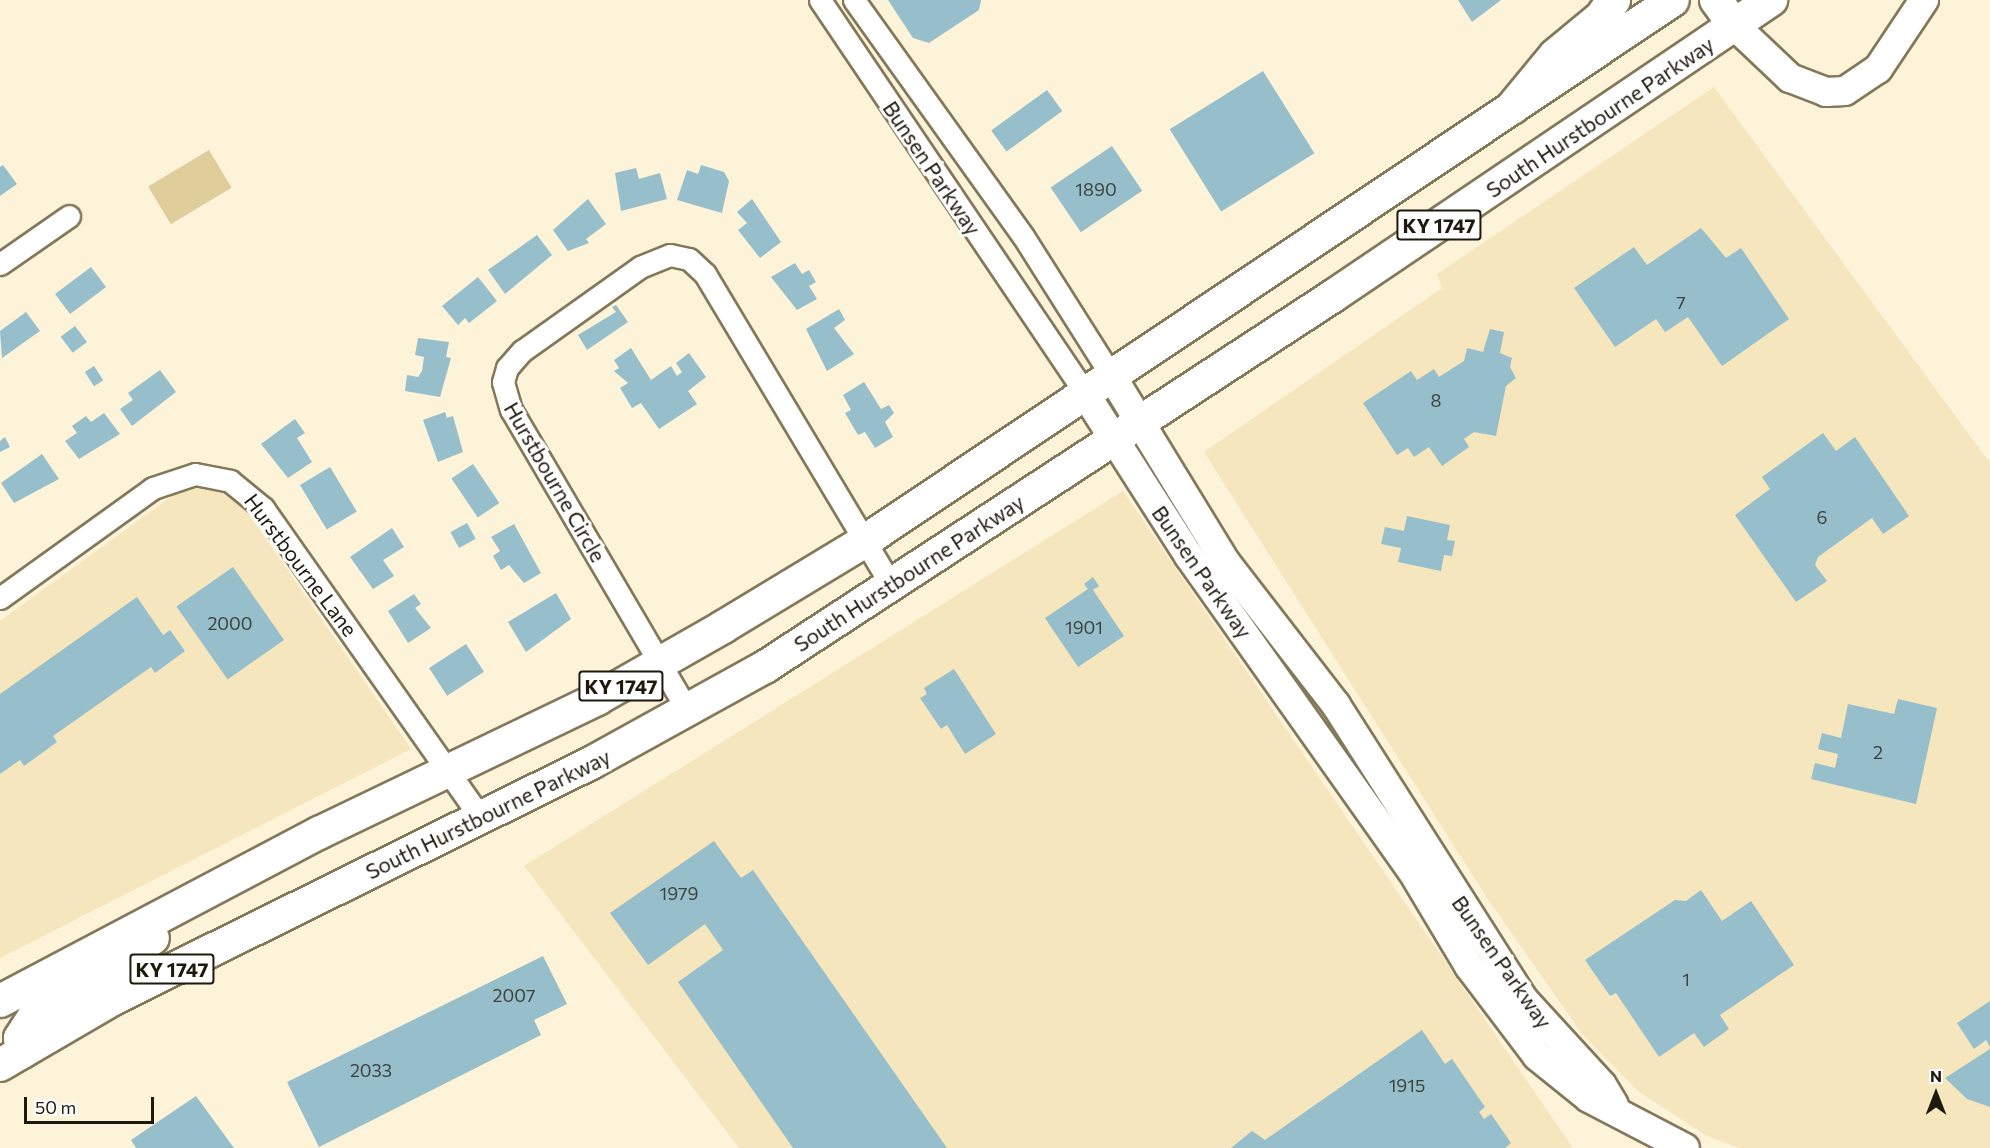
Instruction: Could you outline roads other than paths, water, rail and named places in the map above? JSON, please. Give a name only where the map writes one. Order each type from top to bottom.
[{"type":"highway","points":[[1512,107],[1555,55],[1601,17],[1612,0]]},
{"type":"main road","name":"KY 1747","points":[[0,1001],[273,859],[450,773],[660,664],[865,541],[1084,392],[1673,0]]},
{"type":"main road","points":[[1716,0],[1735,26]]},
{"type":"main road","name":"South Hurstbourne Parkway","points":[[11,1058],[112,999],[688,713],[892,587],[1771,0]]},
{"type":"main road","points":[[11,1058],[33,1018],[273,859]]},
{"type":"street","name":"Bunsen Parkway","points":[[820,0],[1084,392],[1188,556],[1411,869],[1482,984],[1537,1056],[1589,1098],[1685,1148]]},
{"type":"street","name":"Bunsen Parkway","points":[[854,0],[1023,236],[1142,422],[1227,564],[1336,705],[1524,1000],[1602,1085],[1617,1111]]},
{"type":"street","points":[[1735,26],[1790,78],[1826,92],[1845,92],[1878,69],[1924,0]]},
{"type":"street","points":[[0,264],[69,216]]},
{"type":"street","name":"Hurstbourne Circle","points":[[688,713],[511,410],[503,382],[507,368],[522,351],[648,262],[683,257],[705,274],[892,587]]},
{"type":"street","name":"Hurstbourne Lane","points":[[0,598],[153,488],[175,477],[215,475],[245,489],[263,508],[480,817]]}]
